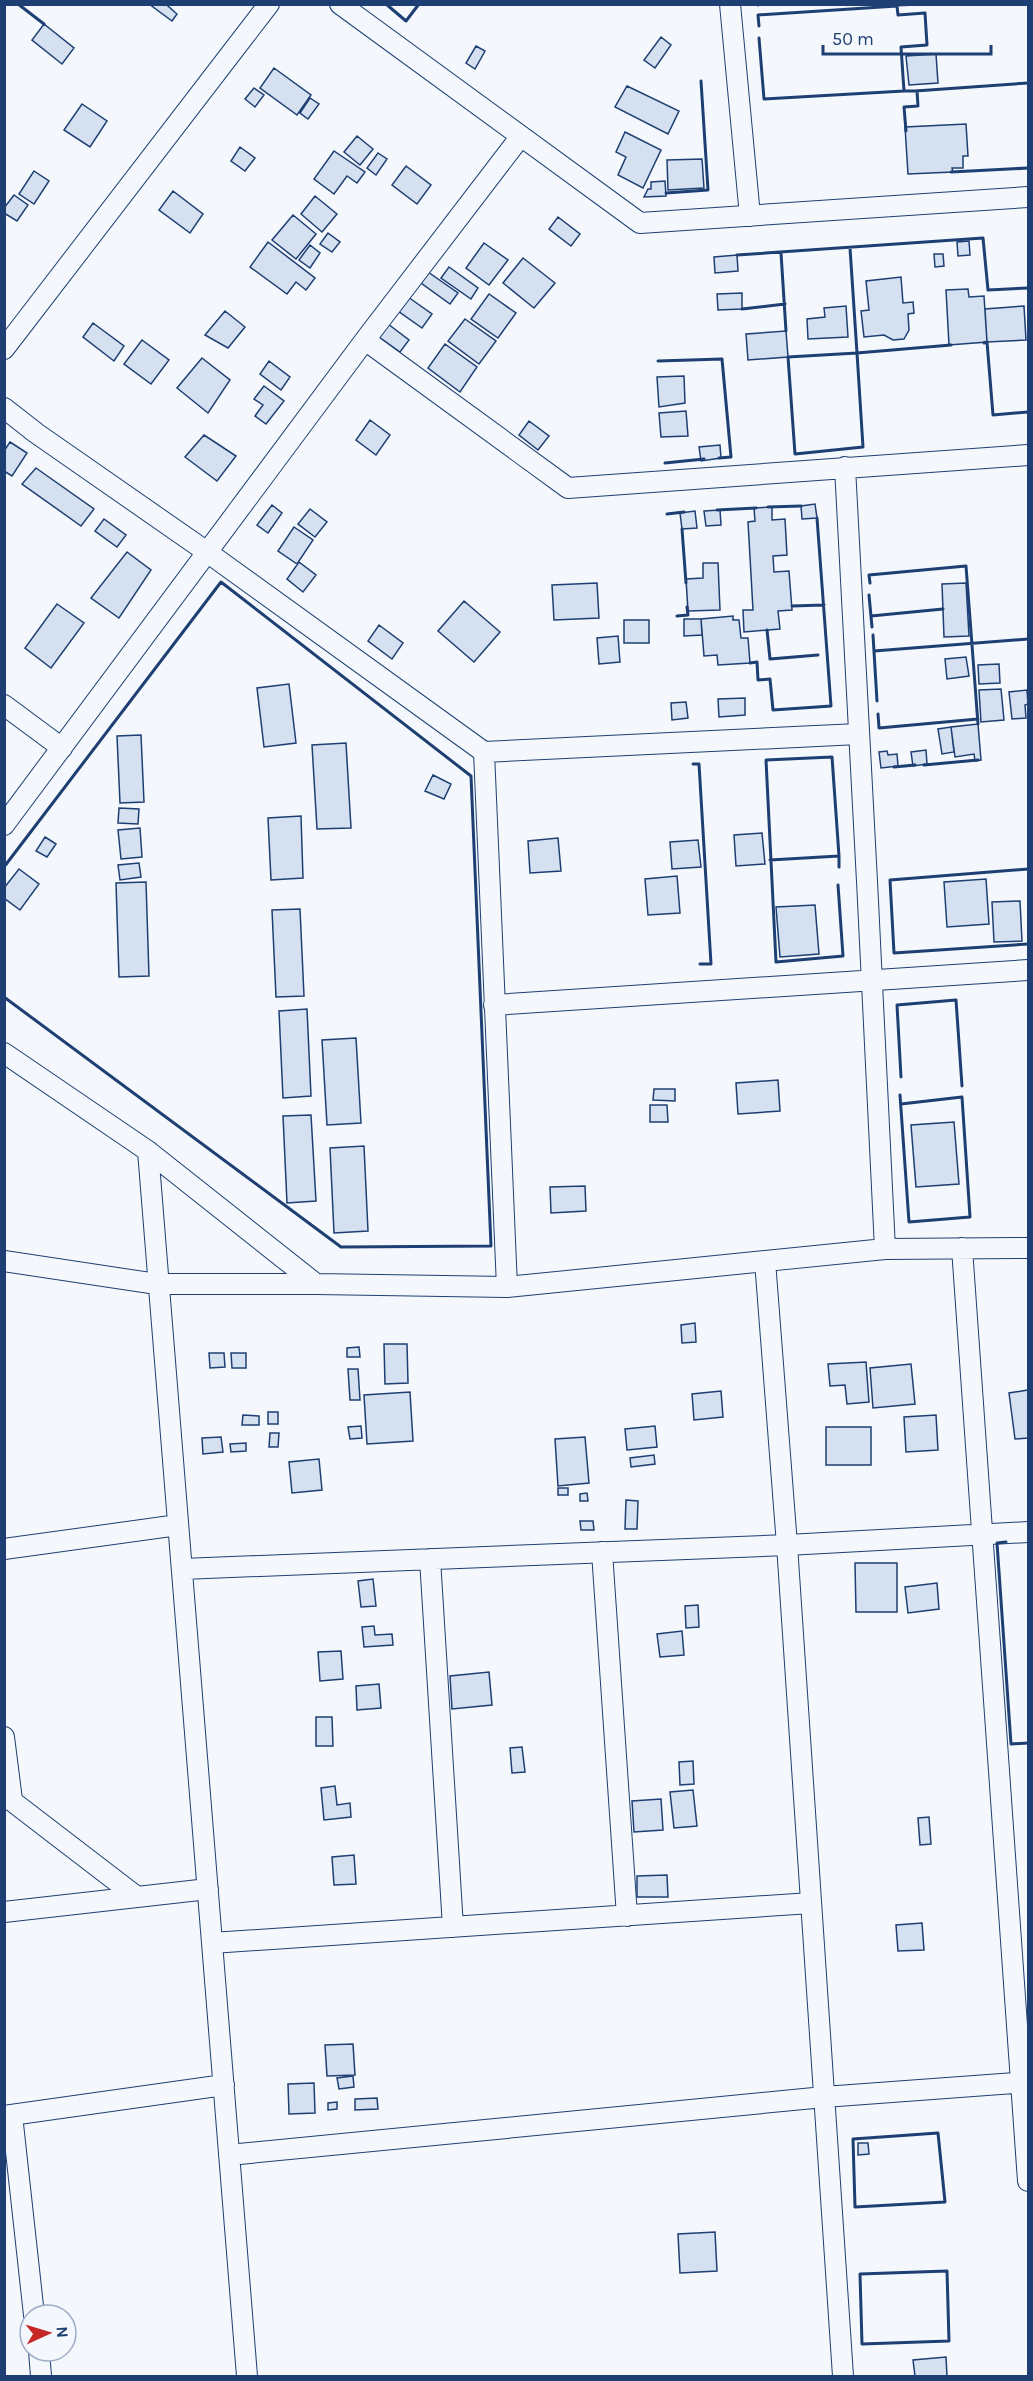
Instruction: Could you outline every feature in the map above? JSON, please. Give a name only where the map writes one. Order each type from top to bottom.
[{"type":"street","points":[[4,349],[269,4]]},
{"type":"street","points":[[340,4],[640,223],[1029,197]]},
{"type":"street","points":[[730,4],[750,216]]},
{"type":"street","points":[[4,825],[521,136]]},
{"type":"street","points":[[366,340],[568,488],[1029,456]]},
{"type":"street","points":[[4,408],[484,752],[858,734]]},
{"type":"street","points":[[845,467],[858,734],[874,981],[885,1249]]},
{"type":"street","points":[[4,705],[62,748]]},
{"type":"street","points":[[484,752],[507,1287]]},
{"type":"street","points":[[494,1005],[1029,970]]},
{"type":"street","points":[[4,1053],[148,1151],[316,1284]]},
{"type":"street","points":[[148,1151],[247,2376]]},
{"type":"street","points":[[962,1248],[1025,2083],[1029,2181]]},
{"type":"street","points":[[4,1261],[158,1284],[507,1287],[885,1249],[1029,1248]]},
{"type":"street","points":[[765,1261],[787,1545],[843,2376]]},
{"type":"street","points":[[4,1549],[178,1525]]},
{"type":"street","points":[[182,1569],[787,1545],[1029,1532]]},
{"type":"street","points":[[602,1552],[627,1916]]},
{"type":"street","points":[[430,1559],[453,1927]]},
{"type":"street","points":[[4,1737],[8,1798],[137,1897]]},
{"type":"street","points":[[4,1912],[208,1889]]},
{"type":"street","points":[[212,1943],[811,1903]]},
{"type":"street","points":[[229,2155],[824,2097],[1025,2083]]},
{"type":"street","points":[[32,2303],[8,2115],[224,2085]]},
{"type":"building","points":[[149,4],[169,4],[168,6],[177,14],[172,21]]},
{"type":"building","points":[[44,24],[74,48],[62,64],[32,40]]},
{"type":"building","points":[[661,37],[671,45],[655,68],[644,60]]},
{"type":"building","points":[[476,46],[485,51],[475,69],[466,63]]},
{"type":"building","points":[[936,54],[938,83],[909,85],[906,56]]},
{"type":"building","points":[[274,68],[311,95],[297,115],[260,88]]},
{"type":"building","points":[[627,86],[679,111],[668,134],[615,107]]},
{"type":"building","points":[[254,88],[264,95],[255,107],[245,99]]},
{"type":"building","points":[[310,98],[319,104],[308,119],[300,113]]},
{"type":"building","points":[[82,104],[107,121],[90,147],[64,130]]},
{"type":"building","points":[[966,124],[968,156],[963,156],[963,168],[952,168],[953,172],[908,174],[905,127]]},
{"type":"building","points":[[625,132],[661,150],[643,188],[618,175],[626,157],[616,152]]},
{"type":"building","points":[[357,136],[373,149],[360,165],[344,152]]},
{"type":"building","points":[[240,147],[255,158],[245,171],[231,161]]},
{"type":"building","points":[[334,151],[365,172],[357,183],[347,176],[334,194],[314,179]]},
{"type":"building","points":[[378,153],[387,159],[376,175],[367,168]]},
{"type":"building","points":[[702,159],[704,188],[668,190],[667,160]]},
{"type":"building","points":[[406,166],[431,185],[417,204],[392,185]]},
{"type":"building","points":[[34,171],[49,181],[34,204],[19,194]]},
{"type":"building","points":[[665,181],[666,196],[644,197],[648,189],[651,189],[651,182]]},
{"type":"building","points":[[173,191],[203,214],[190,233],[159,210]]},
{"type":"building","points":[[14,195],[28,205],[17,221],[4,213],[4,208]]},
{"type":"building","points":[[315,196],[337,214],[322,232],[301,214]]},
{"type":"building","points":[[293,215],[316,234],[296,259],[272,240]]},
{"type":"building","points":[[558,217],[580,234],[571,246],[549,229]]},
{"type":"building","points":[[328,233],[340,242],[332,252],[320,244]]},
{"type":"building","points":[[969,241],[970,255],[958,256],[957,242]]},
{"type":"building","points":[[268,242],[315,278],[306,290],[296,282],[287,294],[250,267]]},
{"type":"building","points":[[484,243],[508,260],[489,285],[466,268]]},
{"type":"building","points":[[310,245],[320,253],[310,268],[299,260]]},
{"type":"building","points":[[934,254],[943,254],[944,266],[935,267]]},
{"type":"building","points":[[737,255],[738,271],[715,273],[714,257]]},
{"type":"building","points":[[523,258],[555,283],[534,308],[503,283]]},
{"type":"building","points":[[449,267],[478,288],[471,299],[441,278]]},
{"type":"building","points":[[428,272],[458,293],[450,304],[421,283]]},
{"type":"building","points":[[901,277],[903,303],[913,302],[914,313],[908,314],[909,330],[904,339],[893,340],[884,335],[864,337],[861,311],[869,310],[866,281]]},
{"type":"building","points":[[968,289],[969,297],[984,296],[987,342],[949,345],[946,290]]},
{"type":"building","points":[[742,293],[742,309],[718,310],[717,294]]},
{"type":"building","points":[[489,294],[516,313],[498,338],[471,319]]},
{"type":"building","points":[[408,297],[432,314],[422,328],[398,311]]},
{"type":"building","points":[[846,306],[848,337],[808,339],[807,319],[825,317],[824,308]]},
{"type":"building","points":[[1024,306],[1026,340],[987,342],[985,309]]},
{"type":"building","points":[[225,311],[245,327],[228,348],[205,335]]},
{"type":"building","points":[[465,319],[496,341],[479,364],[448,341]]},
{"type":"building","points":[[93,323],[124,346],[114,361],[83,337]]},
{"type":"building","points":[[388,324],[409,340],[400,352],[379,337]]},
{"type":"building","points":[[786,331],[788,357],[748,360],[746,334]]},
{"type":"building","points":[[142,340],[169,360],[151,384],[124,364]]},
{"type":"building","points":[[445,344],[477,367],[460,392],[428,368]]},
{"type":"building","points":[[202,358],[230,380],[208,413],[177,388]]},
{"type":"building","points":[[269,361],[290,377],[281,390],[260,374]]},
{"type":"building","points":[[684,376],[685,403],[659,407],[657,377]]},
{"type":"building","points":[[264,386],[284,401],[266,424],[255,416],[263,405],[254,399]]},
{"type":"building","points":[[686,411],[688,436],[661,437],[659,413]]},
{"type":"building","points":[[370,420],[390,435],[376,455],[356,440]]},
{"type":"building","points":[[529,421],[549,436],[538,450],[519,435]]},
{"type":"building","points":[[204,435],[236,456],[217,481],[185,457]]},
{"type":"building","points":[[10,442],[27,453],[12,476],[4,471],[4,451]]},
{"type":"building","points":[[720,445],[721,458],[701,461],[699,447]]},
{"type":"building","points":[[36,468],[94,509],[81,526],[22,484]]},
{"type":"building","points":[[815,504],[817,518],[802,519],[801,506]]},
{"type":"building","points":[[272,505],[282,513],[268,533],[257,525]]},
{"type":"building","points":[[772,507],[772,520],[785,519],[787,555],[773,556],[774,572],[789,571],[792,610],[778,611],[780,629],[744,632],[743,610],[753,610],[748,522],[755,521],[754,508]]},
{"type":"building","points":[[310,509],[327,522],[315,537],[298,524]]},
{"type":"building","points":[[720,510],[721,525],[706,526],[704,511]]},
{"type":"building","points":[[695,511],[697,528],[682,529],[680,513]]},
{"type":"building","points":[[104,519],[126,535],[117,547],[95,531]]},
{"type":"building","points":[[294,527],[313,540],[297,564],[278,551]]},
{"type":"building","points":[[127,552],[151,570],[119,618],[91,598]]},
{"type":"building","points":[[299,562],[316,575],[303,592],[287,579]]},
{"type":"building","points":[[703,563],[718,563],[720,610],[688,611],[686,579],[703,578]]},
{"type":"building","points":[[597,583],[599,618],[554,620],[552,585]]},
{"type":"building","points":[[966,583],[969,636],[944,637],[942,584]]},
{"type":"building","points":[[464,601],[500,632],[474,662],[438,631]]},
{"type":"building","points":[[57,604],[84,623],[51,668],[25,648]]},
{"type":"building","points":[[733,616],[733,620],[739,620],[741,638],[748,638],[750,663],[718,665],[717,655],[704,656],[701,619]]},
{"type":"building","points":[[684,619],[701,619],[702,635],[684,636]]},
{"type":"building","points":[[624,620],[649,620],[649,643],[624,643]]},
{"type":"building","points":[[379,625],[403,643],[392,659],[368,641]]},
{"type":"building","points":[[618,636],[620,662],[599,664],[597,638]]},
{"type":"building","points":[[966,657],[969,676],[947,679],[945,659]]},
{"type":"building","points":[[999,664],[1000,683],[979,684],[978,665]]},
{"type":"building","points":[[289,684],[296,743],[264,747],[257,688]]},
{"type":"building","points":[[1001,689],[1004,720],[981,722],[979,690]]},
{"type":"building","points":[[1027,690],[1026,718],[1012,719],[1009,692]]},
{"type":"building","points":[[745,698],[745,715],[719,717],[718,699]]},
{"type":"building","points":[[686,702],[688,718],[672,720],[671,703]]},
{"type":"building","points":[[978,724],[981,760],[975,761],[974,754],[955,757],[951,727]]},
{"type":"building","points":[[951,727],[954,752],[942,754],[938,729]]},
{"type":"building","points":[[141,735],[144,802],[120,803],[117,736]]},
{"type":"building","points":[[346,743],[351,828],[317,829],[312,745]]},
{"type":"building","points":[[926,750],[927,764],[913,766],[911,752]]},
{"type":"building","points":[[887,751],[888,755],[897,754],[898,766],[881,768],[879,752]]},
{"type":"building","points":[[433,775],[451,784],[444,799],[425,791]]},
{"type":"building","points":[[119,808],[139,809],[138,824],[118,823]]},
{"type":"building","points":[[301,816],[303,878],[271,880],[268,818]]},
{"type":"building","points":[[140,828],[142,857],[121,859],[118,830]]},
{"type":"building","points":[[762,833],[765,864],[736,866],[734,835]]},
{"type":"building","points":[[45,837],[56,844],[47,857],[36,851]]},
{"type":"building","points":[[558,838],[561,871],[530,873],[528,841]]},
{"type":"building","points":[[698,840],[701,867],[672,869],[670,842]]},
{"type":"building","points":[[139,863],[141,877],[120,880],[118,865]]},
{"type":"building","points":[[19,869],[39,884],[20,910],[4,898],[4,888]]},
{"type":"building","points":[[677,876],[680,913],[648,915],[645,879]]},
{"type":"building","points":[[986,879],[989,924],[947,927],[944,882]]},
{"type":"building","points":[[146,882],[149,976],[119,977],[116,883]]},
{"type":"building","points":[[1020,901],[1022,941],[994,942],[992,902]]},
{"type":"building","points":[[815,905],[819,954],[780,957],[776,907]]},
{"type":"building","points":[[300,909],[304,996],[276,997],[272,910]]},
{"type":"building","points":[[307,1009],[311,1096],[283,1098],[279,1011]]},
{"type":"building","points":[[356,1038],[361,1123],[327,1125],[322,1040]]},
{"type":"building","points":[[778,1080],[780,1111],[738,1114],[736,1083]]},
{"type":"building","points":[[654,1089],[675,1089],[675,1101],[653,1100]]},
{"type":"building","points":[[650,1105],[667,1105],[668,1122],[650,1122]]},
{"type":"building","points":[[311,1115],[316,1201],[287,1203],[283,1116]]},
{"type":"building","points":[[954,1122],[959,1184],[916,1187],[911,1125]]},
{"type":"building","points":[[364,1146],[368,1231],[334,1233],[330,1148]]},
{"type":"building","points":[[585,1186],[586,1211],[551,1213],[550,1187]]},
{"type":"building","points":[[695,1323],[696,1342],[682,1343],[681,1325]]},
{"type":"building","points":[[384,1344],[407,1344],[408,1383],[385,1384]]},
{"type":"building","points":[[359,1347],[360,1357],[347,1357],[347,1348]]},
{"type":"building","points":[[209,1353],[224,1353],[225,1367],[210,1368]]},
{"type":"building","points":[[231,1353],[246,1353],[246,1368],[232,1368]]},
{"type":"building","points":[[866,1362],[869,1402],[847,1404],[845,1385],[830,1386],[828,1364]]},
{"type":"building","points":[[911,1364],[915,1404],[873,1408],[870,1368]]},
{"type":"building","points":[[348,1369],[358,1369],[360,1400],[350,1400]]},
{"type":"building","points":[[1028,1390],[1028,1438],[1015,1439],[1009,1393]]},
{"type":"building","points":[[721,1391],[723,1417],[694,1420],[692,1394]]},
{"type":"building","points":[[410,1392],[413,1441],[367,1444],[364,1395]]},
{"type":"building","points":[[268,1412],[278,1412],[278,1424],[268,1424]]},
{"type":"building","points":[[243,1415],[259,1416],[259,1425],[242,1425]]},
{"type":"building","points":[[936,1415],[938,1450],[906,1452],[904,1417]]},
{"type":"building","points":[[361,1426],[362,1438],[350,1439],[348,1427]]},
{"type":"building","points":[[655,1426],[657,1447],[627,1450],[625,1429]]},
{"type":"building","points":[[826,1427],[871,1427],[871,1465],[826,1465]]},
{"type":"building","points":[[270,1433],[279,1433],[278,1447],[269,1447]]},
{"type":"building","points":[[221,1437],[223,1452],[203,1454],[202,1438]]},
{"type":"building","points":[[585,1437],[589,1483],[558,1486],[555,1439]]},
{"type":"building","points":[[246,1443],[246,1451],[231,1452],[230,1444]]},
{"type":"building","points":[[654,1455],[655,1464],[631,1467],[630,1458]]},
{"type":"building","points":[[319,1459],[322,1490],[292,1493],[289,1462]]},
{"type":"building","points":[[558,1488],[568,1488],[568,1495],[558,1495]]},
{"type":"building","points":[[587,1493],[588,1501],[580,1501],[580,1494]]},
{"type":"building","points":[[626,1500],[638,1501],[637,1529],[625,1529]]},
{"type":"building","points":[[580,1521],[593,1521],[594,1530],[581,1530]]},
{"type":"building","points":[[855,1563],[897,1563],[897,1612],[856,1612]]},
{"type":"building","points":[[373,1579],[376,1606],[361,1607],[358,1581]]},
{"type":"building","points":[[937,1583],[939,1609],[908,1613],[905,1587]]},
{"type":"building","points":[[698,1605],[699,1627],[686,1628],[685,1606]]},
{"type":"building","points":[[374,1626],[375,1635],[392,1634],[393,1645],[364,1647],[362,1627]]},
{"type":"building","points":[[682,1631],[684,1655],[660,1657],[657,1634]]},
{"type":"building","points":[[341,1651],[343,1679],[320,1681],[318,1652]]},
{"type":"building","points":[[489,1672],[492,1705],[452,1709],[450,1676]]},
{"type":"building","points":[[379,1684],[381,1708],[357,1710],[356,1686]]},
{"type":"building","points":[[316,1717],[332,1717],[333,1746],[316,1746]]},
{"type":"building","points":[[522,1747],[525,1772],[512,1773],[510,1748]]},
{"type":"building","points":[[693,1761],[694,1784],[680,1785],[679,1762]]},
{"type":"building","points":[[335,1786],[337,1805],[350,1803],[351,1817],[324,1820],[321,1788]]},
{"type":"building","points":[[693,1790],[697,1826],[674,1828],[670,1792]]},
{"type":"building","points":[[661,1799],[663,1830],[634,1832],[632,1801]]},
{"type":"building","points":[[929,1817],[931,1844],[920,1845],[918,1818]]},
{"type":"building","points":[[354,1855],[356,1884],[334,1885],[332,1857]]},
{"type":"building","points":[[667,1875],[668,1897],[637,1897],[637,1876]]},
{"type":"building","points":[[922,1923],[924,1950],[898,1951],[896,1925]]},
{"type":"building","points":[[353,2044],[355,2075],[327,2076],[325,2045]]},
{"type":"building","points":[[353,2076],[354,2087],[339,2089],[337,2078]]},
{"type":"building","points":[[314,2083],[315,2113],[289,2114],[288,2084]]},
{"type":"building","points":[[377,2098],[378,2109],[355,2110],[355,2099]]},
{"type":"building","points":[[337,2102],[337,2109],[328,2110],[328,2103]]},
{"type":"building","points":[[858,2143],[868,2143],[869,2154],[858,2155]]},
{"type":"building","points":[[715,2232],[717,2271],[680,2273],[678,2234]]},
{"type":"building","points":[[946,2357],[947,2376],[915,2376],[913,2360]]},
{"type":"wall","points":[[18,4],[44,24]]},
{"type":"wall","points":[[386,4],[406,21],[419,4]]},
{"type":"wall","points":[[897,5],[923,4]]},
{"type":"wall","points":[[759,26],[758,15],[897,6],[898,15],[925,13],[927,45],[901,47],[904,91],[764,99],[759,38]]},
{"type":"wall","points":[[666,193],[708,190],[701,81]]},
{"type":"wall","points":[[915,91],[1028,83]]},
{"type":"wall","points":[[904,91],[917,91],[918,106],[904,107],[906,131]]},
{"type":"wall","points":[[951,172],[1028,168]]},
{"type":"wall","points":[[737,255],[983,238],[988,290],[1028,288]]},
{"type":"wall","points":[[850,248],[857,353],[788,357],[795,454],[863,447],[857,353],[951,345]]},
{"type":"wall","points":[[781,253],[786,331]]},
{"type":"wall","points":[[742,309],[785,304]]},
{"type":"wall","points":[[984,343],[987,342],[993,415],[1028,412]]},
{"type":"wall","points":[[658,361],[722,359],[731,457],[719,458]]},
{"type":"wall","points":[[665,463],[704,459]]},
{"type":"wall","points":[[768,507],[801,506]]},
{"type":"wall","points":[[717,510],[756,508]]},
{"type":"wall","points":[[667,514],[684,512]]},
{"type":"wall","points":[[750,663],[757,662],[758,680],[770,679],[773,710],[831,706],[817,518]]},
{"type":"wall","points":[[682,529],[686,583]]},
{"type":"wall","points":[[870,583],[869,575],[966,566],[978,724]]},
{"type":"wall","points":[[4,867],[221,582],[471,776],[491,1246],[341,1247],[4,997]]},
{"type":"wall","points":[[869,595],[872,627]]},
{"type":"wall","points":[[792,606],[824,605]]},
{"type":"wall","points":[[677,616],[688,615],[687,607]]},
{"type":"wall","points":[[871,616],[943,609]]},
{"type":"wall","points":[[767,630],[770,659],[818,655]]},
{"type":"wall","points":[[873,635],[877,701]]},
{"type":"wall","points":[[874,651],[1028,639]]},
{"type":"wall","points":[[878,714],[879,728],[978,719]]},
{"type":"wall","points":[[838,885],[843,956],[776,962],[766,760],[832,757],[839,856]]},
{"type":"wall","points":[[924,765],[978,760]]},
{"type":"wall","points":[[693,764],[699,764],[711,964],[700,964]]},
{"type":"wall","points":[[894,767],[915,765]]},
{"type":"wall","points":[[770,860],[839,856],[839,867]]},
{"type":"wall","points":[[1028,869],[890,880],[894,953],[1028,944]]},
{"type":"wall","points":[[901,1077],[897,1005],[956,1000],[962,1086]]},
{"type":"wall","points":[[900,1095],[909,1222],[970,1217],[962,1097],[901,1104]]},
{"type":"wall","points":[[1006,1542],[997,1543],[1011,1744],[1028,1743]]},
{"type":"wall","points":[[938,2133],[945,2202],[855,2207],[853,2139],[938,2133]]},
{"type":"wall","points":[[947,2271],[949,2341],[862,2344],[860,2274],[947,2271]]}]
